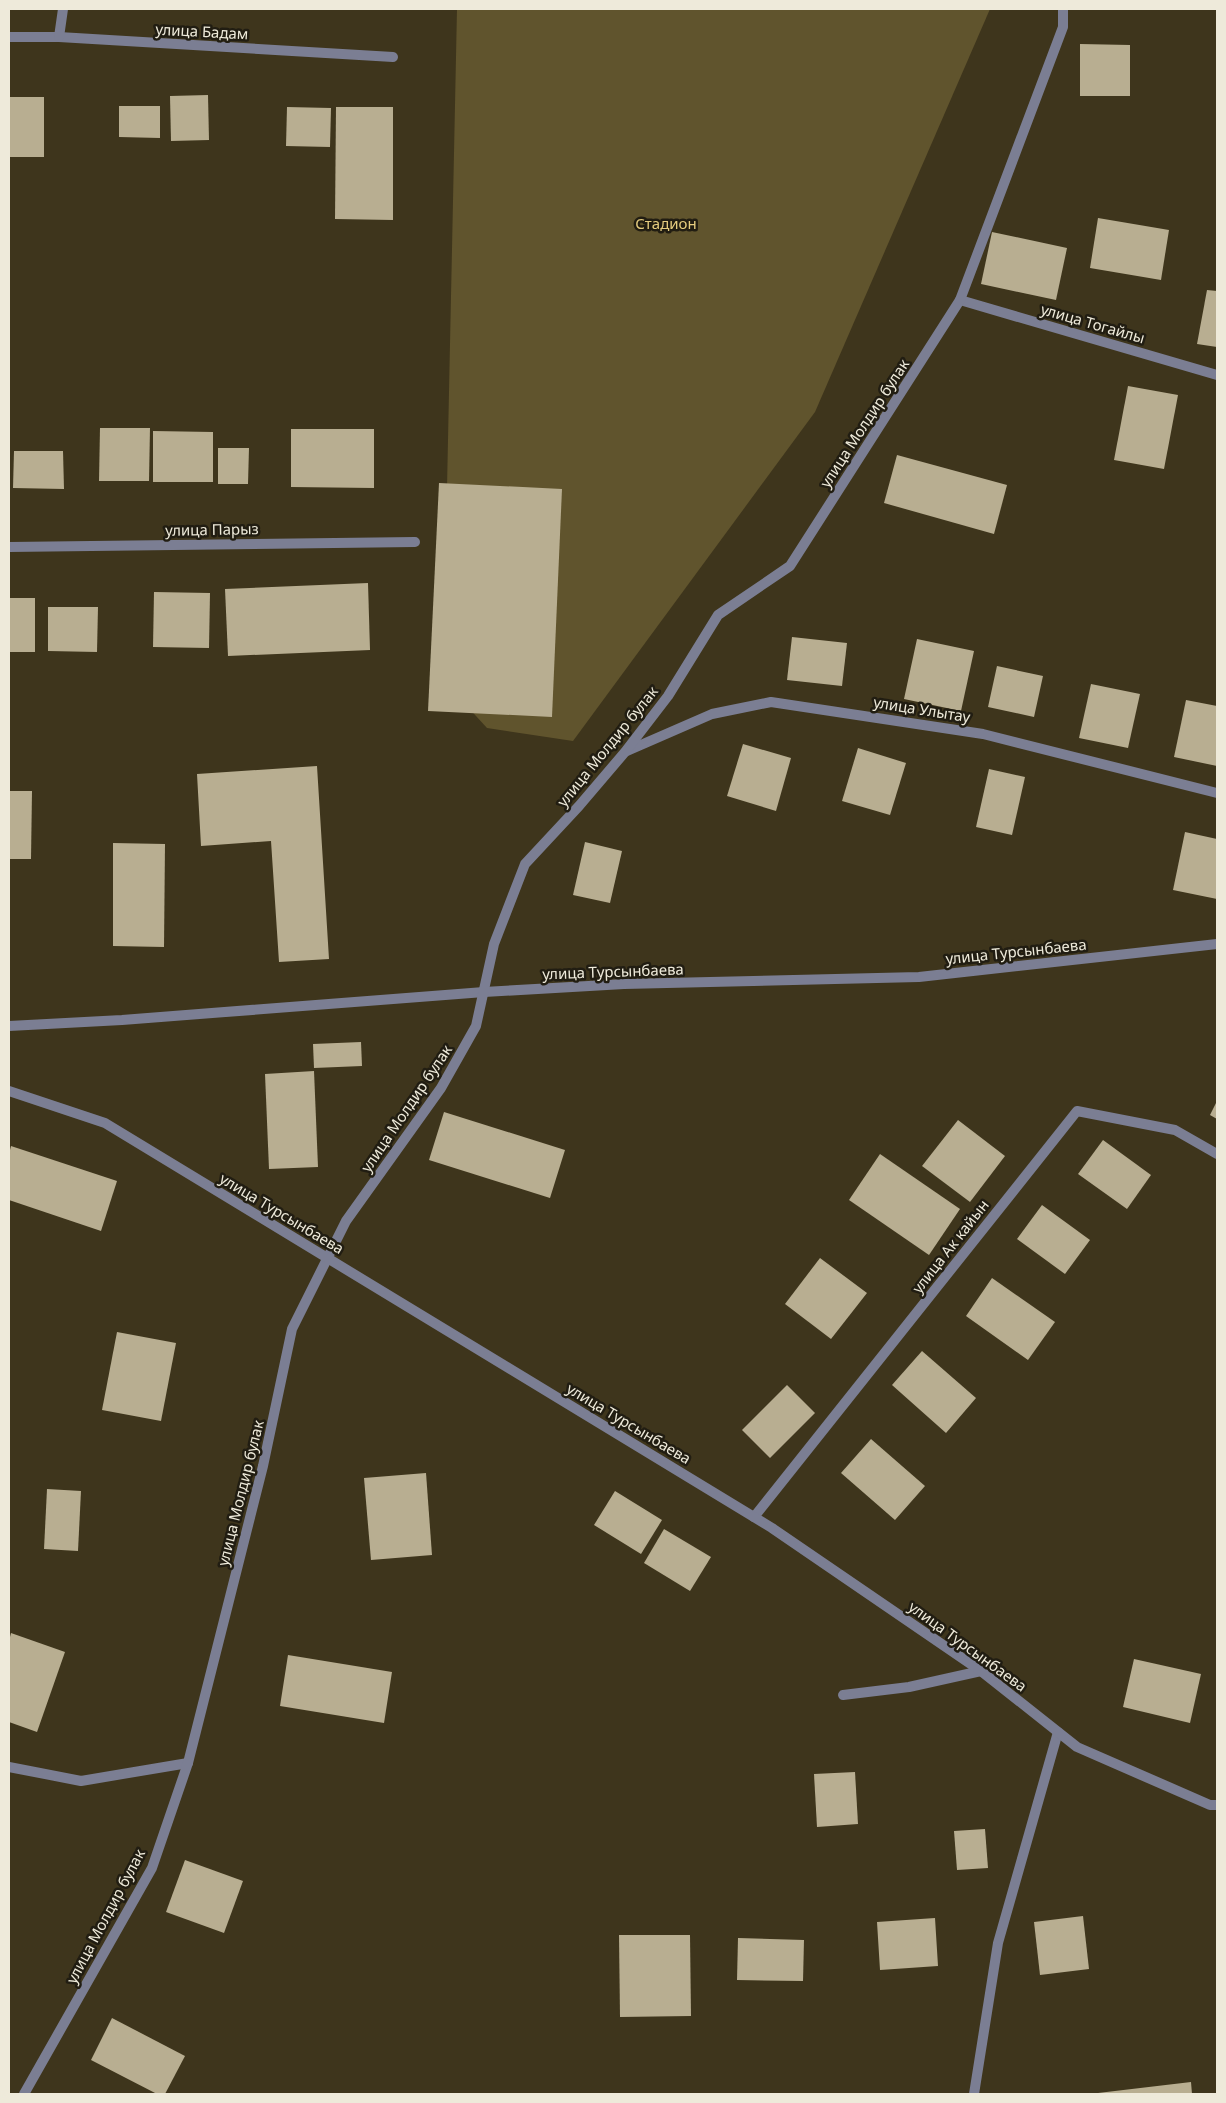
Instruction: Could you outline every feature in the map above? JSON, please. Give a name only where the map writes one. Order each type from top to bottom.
[{"type":"street","points":[[59,38],[63,9]]},
{"type":"street","name":"улица Молдир булак","points":[[24,2094],[152,1868],[188,1763],[263,1466],[292,1329],[327,1258],[346,1222],[441,1088],[476,1026],[494,944],[525,864],[579,806],[625,752],[668,696],[718,615],[790,566],[960,300],[1063,27],[1064,9]]},
{"type":"street","name":"улица Бадам","points":[[9,37],[59,38],[393,57]]},
{"type":"street","name":"улица Тогайлы","points":[[960,300],[1217,375]]},
{"type":"street","name":"улица Парыз","points":[[9,547],[415,542]]},
{"type":"street","name":"улица Улытау","points":[[625,752],[712,714],[771,702],[983,734],[1217,792]]},
{"type":"street","name":"улица Турсынбаева","points":[[9,1026],[122,1020],[484,992],[624,984],[919,977],[1217,944]]},
{"type":"street","name":"улица Турсынбаева","points":[[9,1091],[105,1123],[754,1517],[981,1671],[1076,1747],[1210,1804],[1217,1805]]},
{"type":"street","name":"улица Ак кайын","points":[[754,1517],[1077,1111],[1175,1130],[1217,1154]]},
{"type":"street","points":[[843,1695],[909,1687],[981,1671]]},
{"type":"street","points":[[974,2094],[998,1943],[1058,1732]]},
{"type":"street","points":[[9,1767],[81,1781],[188,1763]]},
{"type":"green space","name":"Стадион","points":[[457,9],[990,9],[815,412],[573,741],[487,728],[443,680]]},
{"type":"building","points":[[1080,44],[1130,45],[1130,96],[1080,96]]},
{"type":"building","points":[[208,95],[209,140],[171,141],[170,96]]},
{"type":"building","points":[[9,97],[44,97],[44,157],[9,157]]},
{"type":"building","points":[[119,106],[160,106],[160,138],[119,137]]},
{"type":"building","points":[[287,107],[331,108],[330,147],[286,146]]},
{"type":"building","points":[[336,107],[393,107],[393,220],[335,219]]},
{"type":"building","points":[[1098,218],[1169,230],[1161,280],[1090,268]]},
{"type":"building","points":[[992,232],[1067,248],[1056,300],[981,284]]},
{"type":"building","points":[[1207,290],[1217,291],[1217,347],[1197,344]]},
{"type":"building","points":[[1128,386],[1178,395],[1164,469],[1114,460]]},
{"type":"building","points":[[100,428],[150,428],[149,481],[99,481]]},
{"type":"building","points":[[291,429],[374,429],[374,488],[291,487]]},
{"type":"building","points":[[153,431],[213,432],[213,482],[153,482]]},
{"type":"building","points":[[218,448],[249,448],[248,484],[218,484]]},
{"type":"building","points":[[14,451],[63,451],[64,489],[13,488]]},
{"type":"building","points":[[897,455],[1007,485],[994,534],[884,503]]},
{"type":"building","points":[[439,483],[562,489],[552,717],[428,711]]},
{"type":"building","points":[[368,583],[370,650],[228,656],[225,589]]},
{"type":"building","points":[[154,592],[210,593],[209,648],[153,647]]},
{"type":"building","points":[[9,598],[35,598],[35,652],[9,652]]},
{"type":"building","points":[[48,607],[98,607],[97,652],[48,651]]},
{"type":"building","points":[[792,637],[847,643],[842,686],[787,680]]},
{"type":"building","points":[[917,639],[974,651],[961,711],[904,699]]},
{"type":"building","points":[[997,666],[1043,676],[1034,717],[988,707]]},
{"type":"building","points":[[1091,684],[1140,694],[1128,748],[1079,738]]},
{"type":"building","points":[[1186,700],[1217,706],[1217,766],[1174,757]]},
{"type":"building","points":[[743,744],[791,758],[776,811],[727,796]]},
{"type":"building","points":[[858,748],[906,763],[890,815],[842,801]]},
{"type":"building","points":[[317,766],[329,959],[279,962],[271,841],[201,846],[197,774]]},
{"type":"building","points":[[989,769],[1025,777],[1012,835],[976,827]]},
{"type":"building","points":[[9,791],[32,791],[31,859],[9,859]]},
{"type":"building","points":[[1185,832],[1217,839],[1217,899],[1173,890]]},
{"type":"building","points":[[585,842],[622,851],[610,903],[573,895]]},
{"type":"building","points":[[113,843],[165,844],[164,947],[113,946]]},
{"type":"building","points":[[361,1042],[362,1066],[314,1068],[313,1044]]},
{"type":"building","points":[[314,1071],[318,1167],[269,1169],[265,1074]]},
{"type":"building","points":[[1217,1101],[1217,1119],[1210,1115]]},
{"type":"building","points":[[444,1112],[565,1150],[550,1198],[429,1160]]},
{"type":"building","points":[[958,1120],[1005,1156],[970,1202],[922,1166]]},
{"type":"building","points":[[1103,1140],[1151,1175],[1127,1209],[1078,1174]]},
{"type":"building","points":[[11,1146],[117,1181],[101,1231],[9,1200],[9,1154]]},
{"type":"building","points":[[880,1154],[960,1209],[929,1255],[849,1200]]},
{"type":"building","points":[[1042,1205],[1090,1240],[1065,1274],[1017,1239]]},
{"type":"building","points":[[820,1258],[867,1293],[831,1339],[785,1304]]},
{"type":"building","points":[[992,1278],[1055,1322],[1028,1360],[966,1316]]},
{"type":"building","points":[[117,1332],[176,1343],[161,1421],[102,1410]]},
{"type":"building","points":[[922,1351],[976,1398],[946,1433],[892,1385]]},
{"type":"building","points":[[787,1385],[815,1413],[770,1458],[742,1430]]},
{"type":"building","points":[[871,1439],[925,1486],[895,1520],[841,1473]]},
{"type":"building","points":[[426,1473],[432,1555],[371,1560],[364,1478]]},
{"type":"building","points":[[47,1489],[81,1491],[78,1551],[44,1549]]},
{"type":"building","points":[[615,1491],[662,1520],[641,1554],[594,1525]]},
{"type":"building","points":[[664,1529],[711,1557],[690,1591],[644,1563]]},
{"type":"building","points":[[11,1633],[65,1652],[37,1732],[9,1722],[9,1641]]},
{"type":"building","points":[[288,1655],[392,1672],[384,1723],[280,1706]]},
{"type":"building","points":[[1134,1659],[1201,1674],[1190,1723],[1123,1707]]},
{"type":"building","points":[[855,1772],[858,1824],[817,1827],[814,1774]]},
{"type":"building","points":[[985,1829],[988,1868],[957,1870],[954,1831]]},
{"type":"building","points":[[185,1860],[243,1881],[224,1933],[166,1912]]},
{"type":"building","points":[[1083,1916],[1089,1969],[1040,1975],[1034,1922]]},
{"type":"building","points":[[935,1918],[938,1966],[880,1970],[877,1922]]},
{"type":"building","points":[[619,1935],[690,1935],[691,2016],[620,2017]]},
{"type":"building","points":[[738,1938],[804,1940],[803,1981],[737,1980]]},
{"type":"building","points":[[112,2018],[185,2056],[165,2094],[157,2094],[91,2060]]},
{"type":"building","points":[[1191,2082],[1192,2094],[1098,2094],[1098,2093]]}]
